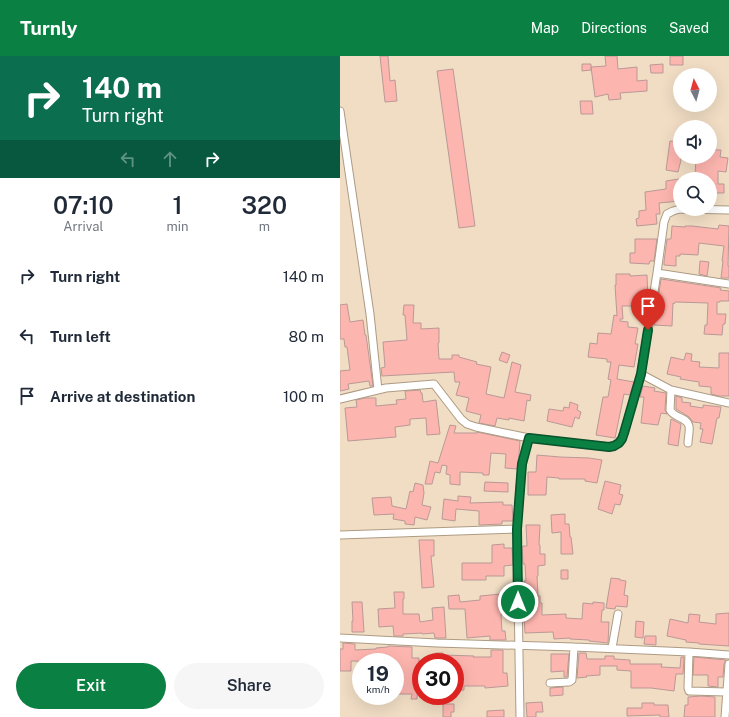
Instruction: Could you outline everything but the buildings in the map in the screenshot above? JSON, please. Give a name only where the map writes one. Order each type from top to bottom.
[{"type":"street","points":[[340,111],[370,314],[378,390]]},
{"type":"street","points":[[340,399],[378,390],[434,384],[461,419],[467,424],[529,438],[614,446],[622,439],[641,374],[664,222],[667,214],[680,209],[729,210]]},
{"type":"street","points":[[657,272],[729,284]]},
{"type":"street","points":[[641,374],[672,390],[729,403]]},
{"type":"street","points":[[672,390],[670,410],[675,416],[686,420],[689,424],[688,443]]},
{"type":"street","points":[[520,717],[517,529],[522,464],[529,438]]},
{"type":"street","points":[[340,535],[517,529]]},
{"type":"street","points":[[612,648],[618,614]]},
{"type":"street","points":[[340,638],[437,643],[612,648],[729,655]]},
{"type":"street","points":[[550,683],[569,682],[572,680],[574,647]]},
{"type":"street","points":[[689,652],[689,691],[726,692]]},
{"type":"street","points":[[725,717],[729,664]]},
{"type":"route","points":[[518,602],[517,529],[522,464],[529,438],[609,447],[619,443],[624,433],[641,374],[648,330]]}]
